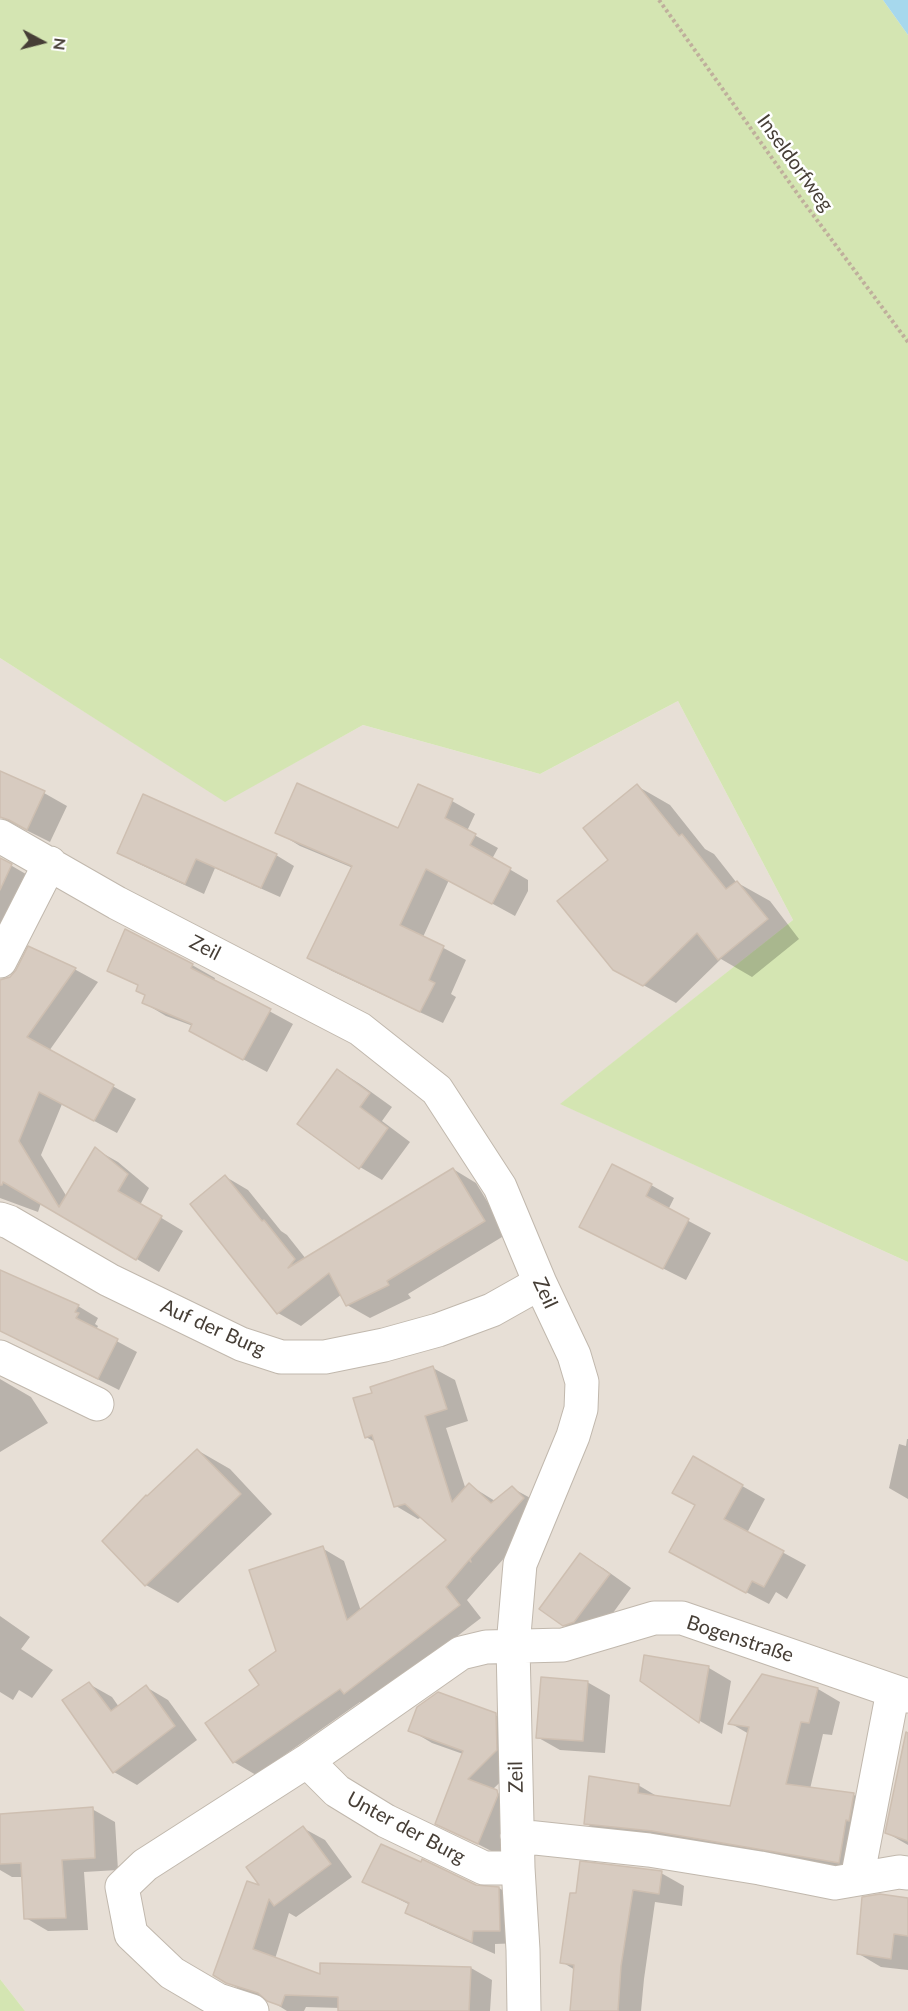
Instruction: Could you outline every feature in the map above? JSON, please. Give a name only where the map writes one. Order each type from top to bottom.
[{"type":"street","name":"Zeil","points":[[0,836],[117,903],[360,1029],[437,1090],[500,1187],[540,1283],[574,1355],[582,1382],[582,1409],[573,1436],[520,1564],[513,1646],[524,2011]]},
{"type":"street","points":[[0,961],[50,863]]},
{"type":"street","name":"Auf der Burg","points":[[0,1219],[119,1285],[241,1344],[281,1357],[326,1356],[384,1345],[492,1310],[540,1283]]},
{"type":"street","points":[[0,1357],[97,1404]]},
{"type":"street","name":"Bogenstraße","points":[[513,1646],[563,1645],[654,1618],[682,1618],[900,1693],[857,1879]]},
{"type":"street","points":[[252,2011],[218,2000],[172,1973],[139,1942],[131,1934],[122,1887],[145,1864],[307,1761],[461,1653],[486,1647],[513,1646]]},
{"type":"street","name":"Unter der Burg","points":[[307,1761],[337,1791],[386,1821],[484,1868],[518,1852]]},
{"type":"street","points":[[518,1852],[649,1850],[835,1883],[908,1872]]},
{"type":"path","name":"Inseldorfweg","points":[[659,0],[802,200],[908,342]]},
{"type":"shaded area","points":[[0,658],[225,801],[363,725],[540,774],[678,701],[793,920],[561,1104],[908,1262],[908,2011],[25,2011],[0,1979]]},
{"type":"green space","points":[[0,0],[883,0],[908,35],[908,1262],[560,1104],[793,920],[678,701],[540,774],[363,725],[225,802],[0,658]]},
{"type":"green space","points":[[0,1979],[25,2011],[0,2011]]},
{"type":"water","points":[[883,0],[908,0],[908,35]]},
{"type":"building","points":[[0,771],[45,791],[27,830],[0,817]]},
{"type":"building","points":[[297,783],[398,828],[418,784],[453,799],[445,818],[476,834],[470,845],[511,868],[492,904],[426,869],[400,925],[444,946],[429,980],[435,983],[420,1012],[307,958],[352,866],[275,833]]},
{"type":"building","points":[[637,784],[679,836],[682,834],[726,889],[737,881],[768,919],[718,960],[697,933],[643,986],[613,970],[557,901],[608,860],[583,828]]},
{"type":"building","points":[[143,794],[277,854],[261,888],[196,859],[185,884],[117,853]]},
{"type":"building","points":[[0,858],[12,864],[0,890]]},
{"type":"building","points":[[125,929],[193,964],[191,968],[271,1009],[243,1060],[189,1031],[192,1024],[142,1003],[145,995],[136,991],[138,985],[107,971]]},
{"type":"building","points":[[28,946],[76,968],[27,1037],[114,1085],[94,1121],[39,1092],[19,1141],[59,1207],[95,1147],[128,1174],[118,1191],[162,1216],[136,1260],[3,1182],[0,1185],[0,980],[10,977],[16,970]]},
{"type":"building","points":[[337,1069],[370,1093],[360,1107],[388,1128],[359,1169],[297,1124]]},
{"type":"building","points":[[612,1164],[652,1184],[646,1196],[689,1219],[663,1269],[579,1227]]},
{"type":"building","points":[[453,1168],[485,1221],[387,1281],[389,1285],[346,1306],[329,1273],[277,1314],[190,1204],[225,1175],[295,1259],[288,1268]]},
{"type":"building","points":[[0,1270],[79,1305],[75,1312],[79,1313],[76,1318],[118,1339],[98,1379],[0,1331]]},
{"type":"building","points":[[433,1366],[447,1409],[425,1416],[452,1502],[469,1483],[491,1503],[512,1486],[524,1498],[470,1559],[471,1562],[469,1560],[446,1587],[460,1605],[344,1694],[340,1689],[233,1763],[205,1723],[259,1685],[249,1670],[276,1651],[249,1570],[323,1546],[347,1620],[446,1540],[405,1504],[394,1507],[372,1435],[365,1438],[353,1398],[372,1393],[370,1387]]},
{"type":"building","points":[[197,1449],[241,1494],[145,1586],[102,1541],[146,1495]]},
{"type":"building","points":[[693,1456],[743,1485],[724,1519],[784,1551],[764,1587],[752,1581],[746,1593],[669,1552],[695,1505],[672,1493]]},
{"type":"building","points":[[580,1553],[610,1574],[574,1622],[563,1626],[539,1609]]},
{"type":"building","points":[[644,1655],[709,1666],[699,1723],[640,1681]]},
{"type":"building","points":[[762,1674],[818,1688],[809,1723],[801,1722],[786,1784],[854,1793],[849,1821],[846,1820],[839,1863],[652,1831],[584,1824],[589,1776],[639,1784],[638,1793],[730,1806],[749,1727],[728,1724]]},
{"type":"building","points":[[541,1677],[588,1681],[583,1741],[536,1738]]},
{"type":"building","points":[[89,1682],[111,1711],[146,1685],[175,1726],[113,1773],[62,1700]]},
{"type":"building","points":[[438,1692],[496,1713],[497,1750],[468,1779],[497,1790],[498,1795],[478,1844],[435,1824],[463,1751],[408,1731],[417,1707]]},
{"type":"building","points":[[906,1732],[908,1733],[908,1841],[885,1833]]},
{"type":"building","points":[[93,1807],[95,1858],[62,1860],[66,1918],[24,1919],[21,1863],[0,1864],[0,1814]]},
{"type":"building","points":[[303,1826],[331,1864],[274,1906],[269,1899],[253,1949],[320,1974],[320,1963],[471,1967],[469,2011],[338,2011],[338,1997],[285,1995],[281,2006],[267,2001],[258,1993],[226,1983],[213,1975],[247,1881],[259,1885],[246,1867]]},
{"type":"building","points":[[381,1844],[421,1862],[422,1859],[476,1885],[499,1887],[500,1931],[473,1931],[472,1942],[405,1913],[409,1903],[362,1882]]},
{"type":"building","points":[[580,1861],[662,1871],[659,1894],[633,1890],[621,1966],[618,2011],[570,2011],[574,1965],[560,1963],[570,1893],[576,1893]]},
{"type":"building","points":[[880,1894],[908,1898],[908,1936],[894,1934],[891,1959],[857,1954],[862,1897]]}]
